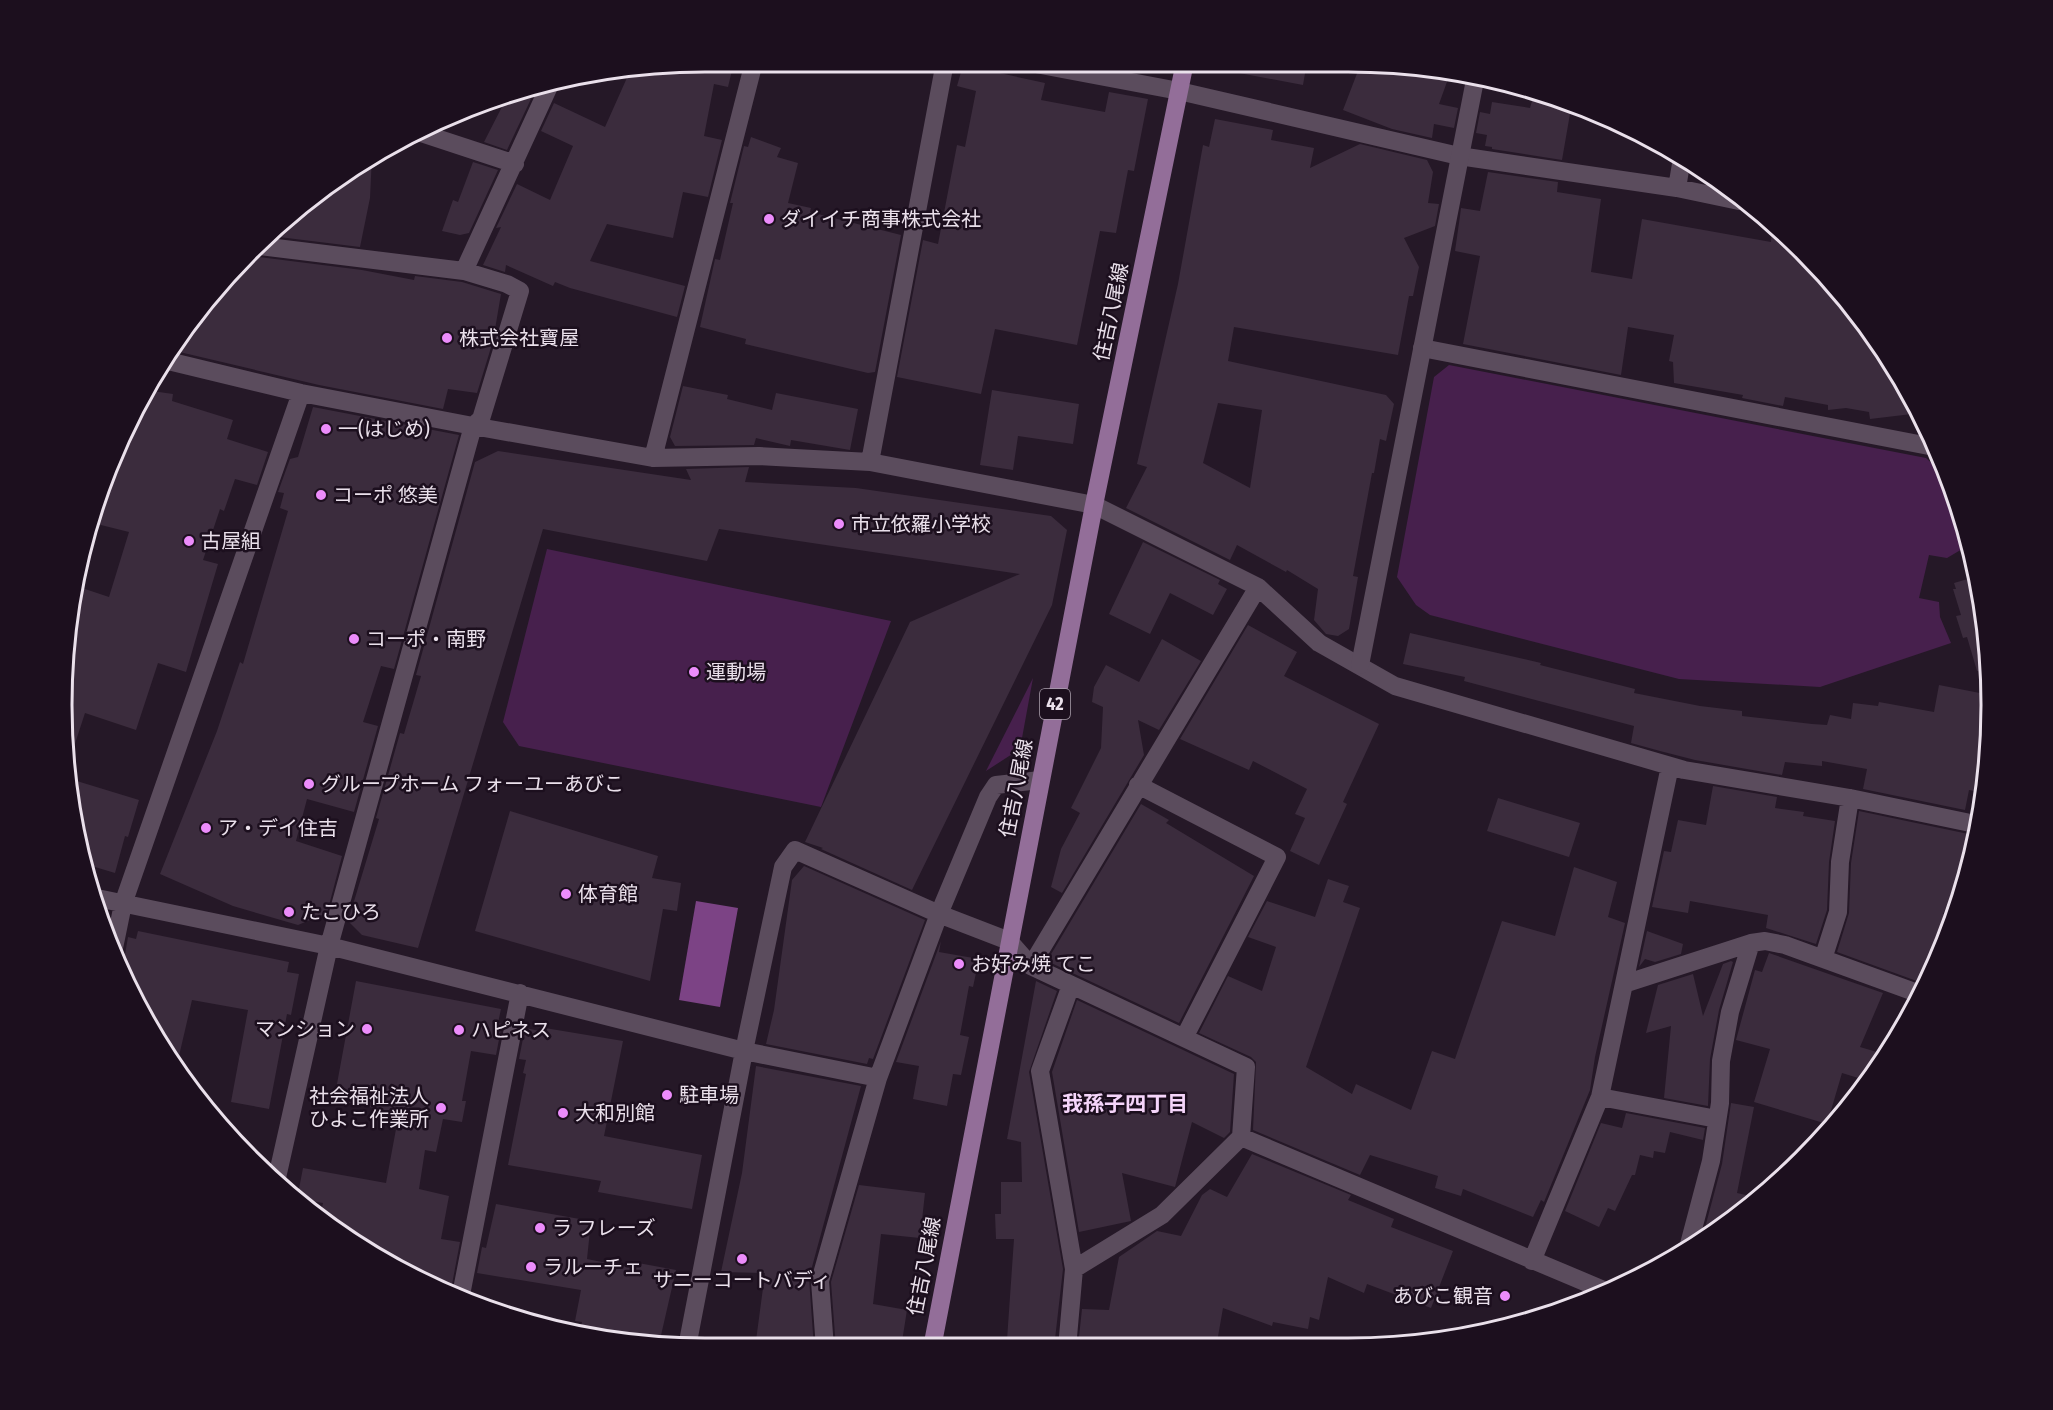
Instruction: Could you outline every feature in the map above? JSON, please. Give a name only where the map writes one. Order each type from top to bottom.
[{"type":"main road","name":"住吉八尾線","points":[[934,1338],[1094,505],[1183,72]]},
{"type":"street","points":[[653,459],[751,72]]},
{"type":"street","points":[[870,462],[943,72]]},
{"type":"street","points":[[1078,72],[1179,91],[1459,156],[1677,188],[1727,198]]},
{"type":"street","points":[[1360,665],[1474,85]]},
{"type":"street","points":[[465,271],[546,93]]},
{"type":"street","points":[[428,135],[515,164]]},
{"type":"street","points":[[1677,188],[1681,167]]},
{"type":"street","points":[[268,247],[465,271],[507,284],[520,291],[481,419],[473,426],[329,946],[278,1172]]},
{"type":"street","points":[[1422,348],[1925,445]]},
{"type":"street","points":[[173,362],[301,393],[653,459],[759,456],[870,462],[1094,505],[1258,587],[1319,643],[1395,686],[1670,766],[1850,798],[1970,823]]},
{"type":"street","points":[[116,937],[123,904],[301,393]]},
{"type":"street","points":[[1031,966],[1258,587]]},
{"type":"street","points":[[1532,1261],[1600,1097],[1670,766]]},
{"type":"street","points":[[824,1338],[820,1281],[878,1078],[939,914],[988,797],[996,785],[1040,780]]},
{"type":"street","points":[[1138,785],[1277,857],[1184,1038]]},
{"type":"street","points":[[1823,959],[1838,912],[1840,861],[1850,798]]},
{"type":"street","points":[[689,1338],[744,1051],[783,867],[795,850],[939,914],[1009,941],[1031,966],[1246,1067],[1241,1137],[1162,1215],[1074,1269]]},
{"type":"street","points":[[103,899],[329,946],[744,1051],[878,1078]]},
{"type":"street","points":[[1624,984],[1751,943],[1765,941],[1785,945],[1913,991]]},
{"type":"street","points":[[1691,1236],[1711,1161],[1721,1061],[1731,1012],[1751,943]]},
{"type":"street","points":[[1068,1338],[1074,1269],[1041,1071],[1071,985]]},
{"type":"street","points":[[462,1290],[520,993]]},
{"type":"street","points":[[1600,1097],[1717,1119]]},
{"type":"street","points":[[1241,1137],[1596,1287]]},
{"type":"shaded area","points":[[1449,365],[1926,458],[1934,465],[1961,550],[1947,558],[1929,555],[1919,598],[1939,602],[1940,617],[1951,643],[1820,687],[1679,679],[1430,615],[1416,605],[1397,577],[1434,377]]},
{"type":"shaded area","name":"運動場","points":[[547,549],[891,621],[821,807],[519,746],[503,722]]},
{"type":"shaded area","points":[[1033,678],[1020,749],[986,771]]},
{"type":"shaded area","points":[[696,901],[738,908],[720,1007],[679,1000]]},
{"type":"building","points":[[732,72],[728,87],[714,84],[704,136],[722,140],[708,197],[683,192],[673,238],[607,224],[590,261],[685,286],[677,317],[555,282],[553,286],[506,265],[505,272],[483,265],[501,227],[496,228],[517,184],[550,200],[573,146],[541,131],[554,103],[605,127],[628,76],[664,73]]},
{"type":"building","points":[[961,72],[995,72],[1045,83],[1041,100],[1105,112],[1109,92],[1148,99],[1134,171],[1128,170],[1116,233],[1100,231],[1077,345],[995,329],[981,394],[897,377],[923,240],[938,244],[957,145],[965,147],[976,91],[957,86]]},
{"type":"building","points":[[1239,72],[1305,72],[1303,85]]},
{"type":"building","points":[[1357,72],[1389,73],[1448,80],[1439,104],[1458,108],[1454,128],[1434,124],[1432,138],[1392,129],[1343,110]]},
{"type":"building","points":[[532,97],[507,150],[484,142],[502,106]]},
{"type":"building","points":[[1532,100],[1570,113],[1562,160],[1492,149],[1492,147],[1485,146],[1487,135],[1476,133],[1480,112],[1490,114],[1492,102],[1530,108]]},
{"type":"building","points":[[1215,119],[1273,130],[1271,140],[1314,148],[1310,168],[1360,144],[1427,160],[1433,172],[1428,203],[1439,204],[1435,226],[1404,238],[1419,267],[1413,296],[1409,296],[1398,355],[1234,327],[1228,361],[1386,395],[1394,404],[1386,441],[1380,439],[1374,473],[1372,473],[1353,576],[1358,577],[1349,629],[1338,636],[1326,634],[1314,620],[1318,589],[1287,570],[1286,572],[1237,545],[1230,560],[1126,508],[1147,467],[1137,464],[1178,284],[1203,145],[1209,147]],"holes":[[[1218,403],[1262,410],[1250,488],[1203,463]]]},
{"type":"building","points":[[751,137],[781,148],[777,157],[798,163],[788,203],[811,208],[810,212],[901,235],[875,372],[868,373],[745,344],[746,339],[700,327],[715,259],[720,260],[733,203],[730,203],[744,146],[748,147]]},
{"type":"building","points":[[473,162],[498,170],[469,233],[460,235],[442,231],[453,200],[458,202]]},
{"type":"building","points":[[371,167],[370,198],[360,247],[279,237],[320,203]]},
{"type":"building","points":[[1488,172],[1558,182],[1557,192],[1601,199],[1591,272],[1632,279],[1642,219],[1771,242],[1771,235],[1796,257],[1850,320],[1874,353],[1910,414],[1870,419],[1869,412],[1846,408],[1828,410],[1828,405],[1785,397],[1783,406],[1742,398],[1743,395],[1674,383],[1673,362],[1669,361],[1674,335],[1628,327],[1621,375],[1463,344],[1480,256],[1455,251],[1461,208],[1480,211]]},
{"type":"building","points":[[258,256],[362,270],[414,280],[415,276],[462,282],[501,294],[493,341],[477,393],[448,389],[443,409],[319,385],[180,352],[229,288]]},
{"type":"building","points":[[683,386],[728,395],[727,399],[772,410],[776,393],[858,409],[850,450],[791,440],[790,446],[756,438],[754,445],[675,446],[670,437]]},
{"type":"building","points":[[992,390],[1079,404],[1073,444],[1018,436],[1013,470],[980,465]]},
{"type":"building","points":[[155,391],[173,394],[172,401],[233,420],[227,439],[268,452],[257,485],[235,479],[224,511],[220,509],[203,560],[218,564],[186,672],[158,663],[136,730],[85,713],[73,749],[73,664],[83,588],[109,597],[129,532],[99,525],[120,463],[137,425]]},
{"type":"building","points":[[313,407],[459,435],[394,669],[381,666],[363,722],[378,726],[354,812],[307,799],[296,841],[342,856],[327,913],[298,925],[233,906],[160,874],[217,731],[240,662],[243,664],[288,511],[280,508],[284,493],[278,492],[290,459],[298,457]]},
{"type":"building","name":"市立依羅小学校","points":[[498,451],[691,480],[686,469],[749,467],[745,482],[856,488],[1051,516],[1067,530],[1052,605],[912,890],[821,849],[823,848],[805,842],[910,622],[1020,574],[719,529],[707,561],[543,529],[418,948],[362,935],[348,921],[379,819],[376,818],[400,733],[404,734],[421,676],[416,675],[475,462]]},
{"type":"building","points":[[1143,542],[1220,580],[1218,584],[1227,589],[1213,615],[1170,593],[1150,634],[1109,614]]},
{"type":"building","points":[[1968,579],[1976,622],[1980,670],[1977,671],[1967,637],[1963,638],[1956,616],[1961,615],[1953,589],[1956,589],[1954,583]]},
{"type":"building","points":[[1248,625],[1297,652],[1284,676],[1379,724],[1343,802],[1347,804],[1319,865],[1290,851],[1305,818],[1295,814],[1307,789],[1253,761],[1249,770],[1180,739]]},
{"type":"building","points":[[1410,633],[1541,663],[1540,665],[1635,689],[1634,693],[1700,706],[1742,711],[1742,716],[1827,725],[1830,715],[1851,719],[1853,703],[1878,706],[1879,702],[1934,712],[1939,685],[1981,693],[1980,746],[1975,791],[1969,790],[1965,810],[1863,789],[1867,769],[1822,761],[1822,766],[1785,762],[1782,775],[1695,760],[1631,743],[1634,726],[1464,681],[1465,677],[1403,664]]},
{"type":"building","points":[[1162,639],[1201,661],[1159,730],[1138,720],[1144,755],[1062,893],[1051,887],[1061,849],[1080,813],[1071,808],[1101,748],[1103,707],[1092,702],[1094,687],[1106,665],[1139,682]]},
{"type":"building","points":[[76,781],[139,800],[128,837],[125,836],[115,873],[93,867]]},
{"type":"building","points":[[1713,786],[1777,797],[1775,808],[1804,812],[1803,816],[1835,821],[1829,862],[1827,910],[1816,944],[1766,928],[1768,915],[1690,901],[1688,913],[1652,907],[1664,851],[1671,852],[1678,820],[1706,825]]},
{"type":"building","points":[[1498,798],[1580,823],[1569,857],[1487,831]]},
{"type":"building","points":[[1141,804],[1169,820],[1166,823],[1254,876],[1179,1023],[1047,961]]},
{"type":"building","name":"体育館","points":[[510,811],[658,856],[652,878],[681,883],[677,911],[663,909],[650,981],[475,931]]},
{"type":"building","points":[[1859,811],[1968,834],[1945,915],[1918,981],[1837,952],[1849,913],[1851,863]]},
{"type":"building","points":[[804,866],[925,920],[873,1059],[869,1058],[867,1064],[766,1044],[774,1010],[792,880]]},
{"type":"building","points":[[1574,867],[1617,882],[1608,917],[1625,923],[1595,1057],[1590,1090],[1544,1202],[1541,1200],[1533,1217],[1463,1189],[1461,1196],[1435,1188],[1438,1176],[1370,1155],[1360,1175],[1253,1130],[1256,1062],[1251,1057],[1199,1033],[1228,976],[1262,991],[1276,947],[1248,937],[1267,901],[1315,917],[1328,879],[1349,886],[1343,902],[1360,908],[1306,1067],[1352,1094],[1356,1084],[1411,1110],[1432,1051],[1455,1059],[1502,921],[1555,936]]},
{"type":"building","points":[[138,931],[289,962],[287,972],[299,974],[291,1015],[287,1014],[269,1109],[231,1102],[248,1010],[192,1000],[179,1057],[157,1022],[125,957],[128,937],[136,939]]},
{"type":"building","points":[[1647,931],[1683,944],[1681,954],[1655,962],[1645,959],[1639,967]]},
{"type":"building","points":[[941,941],[939,952],[979,959],[973,987],[969,986],[960,1035],[969,1037],[961,1075],[953,1074],[947,1106],[913,1099],[919,1066],[896,1062]]},
{"type":"building","points":[[1769,953],[1883,993],[1860,1047],[1877,1052],[1859,1078],[1842,1073],[1830,1115],[1823,1123],[1754,1102],[1770,1049],[1736,1040],[1755,970],[1762,972]]},
{"type":"building","points":[[1733,962],[1719,1010],[1710,1059],[1708,1106],[1664,1098],[1671,1026],[1646,1033],[1658,985],[1693,974],[1703,1016],[1723,964]]},
{"type":"building","points":[[356,981],[501,1009],[498,1023],[502,1024],[496,1055],[471,1051],[462,1101],[466,1101],[462,1122],[443,1119],[436,1152],[425,1150],[419,1189],[449,1196],[441,1239],[460,1242],[452,1285],[388,1253],[322,1208],[323,1203],[313,1201],[299,1190],[303,1168],[386,1183],[399,1113],[334,1100]]},
{"type":"building","points":[[1036,981],[1057,991],[1029,1072],[1063,1269],[1055,1338],[1007,1338],[1014,1239],[996,1239],[995,1214],[1001,1214],[1001,1182],[1022,1182],[1021,1142],[1007,1139]]},
{"type":"building","points":[[1077,1000],[1234,1074],[1230,1132],[1224,1138],[1192,1122],[1175,1187],[1122,1173],[1131,1221],[1079,1232],[1052,1072]]},
{"type":"building","points":[[525,1028],[545,1032],[545,1028],[623,1041],[604,1136],[702,1155],[692,1209],[598,1192],[601,1181],[508,1165],[526,1074],[523,1073],[526,1060],[519,1059]]},
{"type":"building","points":[[756,1066],[861,1086],[809,1278],[813,1338],[756,1338],[765,1273],[721,1272],[742,1173]]},
{"type":"building","points":[[1731,1103],[1754,1107],[1737,1193],[1747,1195],[1705,1227],[1722,1164]]},
{"type":"building","points":[[1626,1113],[1705,1128],[1703,1140],[1670,1132],[1665,1153],[1654,1151],[1653,1158],[1640,1155],[1635,1175],[1632,1175],[1615,1211],[1608,1208],[1599,1227],[1565,1211],[1601,1123],[1622,1128]]},
{"type":"building","points":[[1252,1154],[1351,1195],[1348,1200],[1394,1219],[1391,1227],[1453,1251],[1431,1308],[1367,1284],[1364,1293],[1328,1277],[1319,1320],[1310,1317],[1308,1329],[1273,1322],[1272,1326],[1223,1308],[1218,1338],[1079,1337],[1082,1309],[1109,1310],[1119,1257],[1157,1231],[1181,1236],[1202,1195],[1210,1189],[1227,1197]]},
{"type":"building","points":[[859,1185],[925,1193],[920,1238],[881,1234],[873,1304],[907,1310],[903,1338],[835,1338],[831,1282]]},
{"type":"building","points":[[496,1204],[591,1221],[587,1259],[632,1268],[633,1262],[676,1270],[661,1337],[581,1326],[582,1322],[575,1321],[581,1290],[477,1273],[482,1247],[486,1248]]},
{"type":"place","name":"ダイイチ商事株式会社","points":[[769,219]]},
{"type":"place","name":"株式会社寶屋","points":[[447,338]]},
{"type":"place","name":"一(はじめ)","points":[[326,429]]},
{"type":"place","name":"コーポ 悠美","points":[[321,495]]},
{"type":"place","name":"市立依羅小学校","points":[[839,524]]},
{"type":"place","name":"古屋組","points":[[189,541]]},
{"type":"place","name":"コーポ・南野","points":[[354,639]]},
{"type":"place","name":"運動場","points":[[694,672]]},
{"type":"place","name":"グループホーム フォーユーあびこ","points":[[309,784]]},
{"type":"place","name":"ア・デイ住吉","points":[[206,828]]},
{"type":"place","name":"体育館","points":[[566,894]]},
{"type":"place","name":"たこひろ","points":[[289,912]]},
{"type":"place","name":"お好み焼 てこ","points":[[959,964]]},
{"type":"place","name":"マンション","points":[[367,1029]]},
{"type":"place","name":"ハピネス","points":[[459,1030]]},
{"type":"place","name":"駐車場","points":[[667,1095]]},
{"type":"place","name":"社会福祉法人 ひよこ作業所","points":[[441,1108]]},
{"type":"place","name":"大和別館","points":[[563,1113]]},
{"type":"place","name":"ラ フレーズ","points":[[540,1228]]},
{"type":"place","name":"サニーコートバディ","points":[[742,1259]]},
{"type":"place","name":"ラルーチェ","points":[[531,1267]]},
{"type":"place","name":"あびこ観音","points":[[1505,1296]]},
{"type":"district","name":"我孫子四丁目","points":[[1125,1104]]}]
